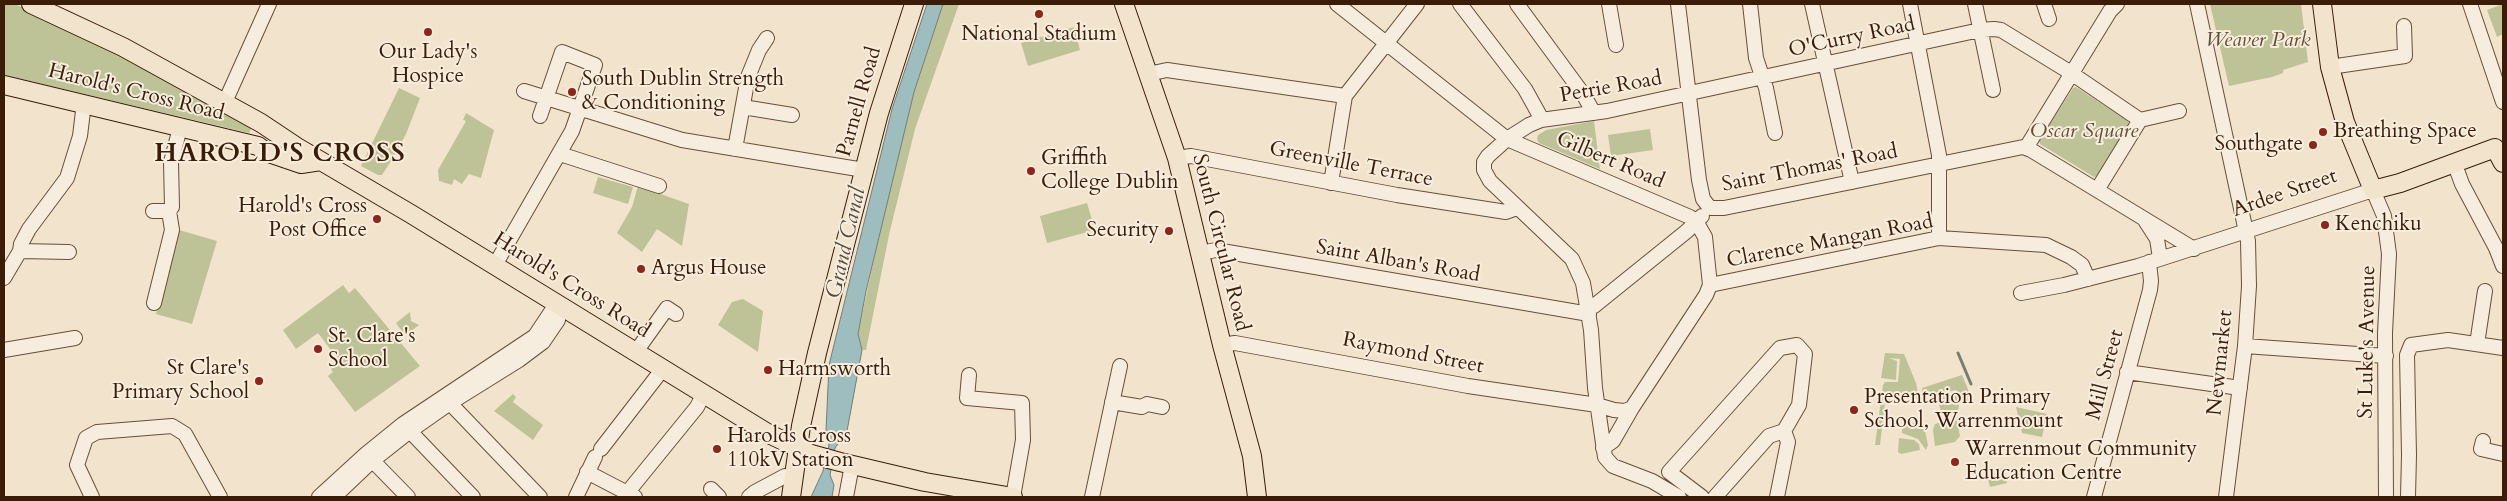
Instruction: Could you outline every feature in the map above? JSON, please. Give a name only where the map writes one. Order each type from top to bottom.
[{"type":"main road","name":"Harold's Cross Road","points":[[31,4],[124,47],[261,123],[769,434],[797,448],[846,464],[925,482],[1013,497]]},
{"type":"main road","name":"Parnell Road","points":[[791,497],[797,448],[817,353],[879,113],[914,4]]},
{"type":"main road","name":"South Circular Road","points":[[1124,4],[1177,158],[1222,345],[1252,456],[1257,497]]},
{"type":"main road","points":[[2322,4],[2330,67],[2346,122],[2373,190]]},
{"type":"main road","name":"Harold's Cross Road","points":[[4,85],[258,146],[266,152],[301,164],[321,161]]},
{"type":"main road","name":"Harold's Cross Road","points":[[258,146],[285,139]]},
{"type":"main road","name":"Ardee Street","points":[[2373,190],[2400,183],[2454,162],[2500,151]]},
{"type":"street","points":[[224,102],[269,4]]},
{"type":"street","name":"Gilbert Road","points":[[1337,4],[1507,139],[1672,209],[1690,217],[1697,223]]},
{"type":"street","points":[[1332,183],[1345,96],[1417,4]]},
{"type":"street","points":[[1517,4],[1583,94],[1594,113]]},
{"type":"street","points":[[1609,4],[1616,45]]},
{"type":"street","points":[[1678,4],[1689,94]]},
{"type":"street","points":[[1750,4],[1756,58],[1761,78],[1766,88],[1775,133]]},
{"type":"street","points":[[1812,4],[1852,182]]},
{"type":"street","points":[[1910,4],[1939,163],[1939,238]]},
{"type":"street","points":[[1975,4],[1992,90]]},
{"type":"street","points":[[2044,4],[2049,19]]},
{"type":"street","points":[[2116,4],[2026,148],[2194,249]]},
{"type":"street","name":"Newmarket","points":[[2197,4],[2248,232],[2249,286],[2245,346],[2226,497]]},
{"type":"street","points":[[1464,5],[1525,89],[1541,120]]},
{"type":"street","points":[[2473,5],[2497,65],[2503,102]]},
{"type":"street","points":[[2330,67],[2405,56],[2404,26]]},
{"type":"street","name":"O'Curry Road","points":[[1689,94],[1989,28],[2001,30],[2072,74]]},
{"type":"street","points":[[735,149],[748,77],[759,50],[767,38]]},
{"type":"street","points":[[495,265],[560,154],[596,65],[562,52],[540,116]]},
{"type":"street","points":[[1148,74],[1167,70],[1345,96]]},
{"type":"street","points":[[2072,74],[2140,120]]},
{"type":"street","points":[[524,91],[674,138],[864,170]]},
{"type":"street","name":"Petrie Road","points":[[1518,208],[1490,181],[1484,170],[1484,162],[1488,156],[1507,139],[1541,120],[1594,113],[1689,94]]},
{"type":"street","name":"Saint Thomas' Road","points":[[1689,94],[1700,190],[1710,208],[1724,208],[1939,163],[2026,148]]},
{"type":"street","points":[[4,278],[20,251],[21,244],[29,229],[67,178],[80,136],[84,103]]},
{"type":"street","points":[[743,107],[792,115]]},
{"type":"street","points":[[2097,190],[2140,120],[2180,111]]},
{"type":"street","points":[[154,303],[172,230],[169,210],[172,207],[171,162],[180,128]]},
{"type":"street","points":[[560,154],[659,186]]},
{"type":"street","name":"Greenville Terrace","points":[[1177,158],[1191,156],[1332,183],[1506,212],[1518,208]]},
{"type":"street","points":[[2454,162],[2462,184],[2496,248],[2503,266]]},
{"type":"street","name":"Ardee Street","points":[[2021,293],[2088,279],[2194,249],[2373,190]]},
{"type":"street","name":"St Luke's Avenue","points":[[2373,190],[2384,216],[2389,254],[2386,356],[2386,497]]},
{"type":"street","points":[[1589,311],[1697,223],[1708,206]]},
{"type":"street","points":[[1518,208],[1572,259],[1583,283],[1589,311],[1597,405],[1605,457],[1612,466],[1652,481],[1679,497]]},
{"type":"street","points":[[153,211],[169,210]]},
{"type":"street","points":[[2138,215],[2152,229],[2157,240],[2154,260]]},
{"type":"street","points":[[1697,223],[1705,237],[1710,285]]},
{"type":"street","name":"Clarence Mangan Road","points":[[1603,448],[1613,441],[1632,408],[1706,295],[1710,285],[1939,238],[2046,244],[2072,257],[2082,265],[2088,279]]},
{"type":"street","name":"Saint Alban's Road","points":[[1200,253],[1216,250],[1589,311]]},
{"type":"street","points":[[20,251],[69,252]]},
{"type":"street","name":"Mill Street","points":[[2094,497],[2150,290],[2154,260]]},
{"type":"street","points":[[2477,344],[2485,291]]},
{"type":"street","points":[[319,497],[338,492],[369,457],[535,336],[562,306]]},
{"type":"street","points":[[638,355],[672,311]]},
{"type":"street","points":[[4,350],[75,338]]},
{"type":"street","points":[[2408,497],[2407,355],[2411,345],[2448,340],[2503,348]]},
{"type":"street","name":"Raymond Street","points":[[1222,345],[1236,343],[1468,386],[1597,405]]},
{"type":"street","points":[[1702,497],[1669,472],[1780,348],[1797,345],[1805,354],[1799,405],[1784,431],[1769,436],[1715,497]]},
{"type":"street","points":[[2245,346],[2386,356]]},
{"type":"street","points":[[1092,497],[1120,366]]},
{"type":"street","points":[[576,497],[598,453],[662,370]]},
{"type":"street","points":[[2127,372],[2240,388]]},
{"type":"street","points":[[969,375],[967,398],[1022,403],[1023,440],[1013,497]]},
{"type":"street","points":[[587,472],[631,495],[697,407],[703,395]]},
{"type":"street","points":[[447,399],[540,497]]},
{"type":"street","points":[[1112,402],[1142,407],[1147,404],[1162,407]]},
{"type":"street","points":[[1597,405],[1625,411],[1632,408]]},
{"type":"street","points":[[92,497],[77,465],[86,438],[97,432],[172,426],[185,434],[220,497]]},
{"type":"street","points":[[407,428],[473,497]]},
{"type":"street","points":[[1777,497],[1788,442],[1784,431]]},
{"type":"street","points":[[2482,441],[2481,449],[2503,454]]},
{"type":"street","points":[[369,457],[408,497]]},
{"type":"street","points":[[846,464],[846,497]]},
{"type":"street","points":[[749,497],[785,476],[794,480]]},
{"type":"green space","points":[[4,4],[15,4],[121,53],[252,127],[249,133],[4,75]]},
{"type":"green space","points":[[943,4],[959,4],[915,129],[889,235],[866,350],[862,350],[858,334],[889,188],[914,92]]},
{"type":"green space","name":"Weaver Park","points":[[2210,4],[2301,4],[2308,62],[2283,70],[2283,73],[2272,77],[2229,86]]},
{"type":"green space","points":[[2503,4],[2503,34],[2497,37],[2487,10]]},
{"type":"green space","points":[[1074,27],[1080,50],[1028,66],[1021,43]]},
{"type":"green space","name":"Oscar Square","points":[[2076,87],[2128,121],[2129,124],[2097,176],[2094,177],[2040,144],[2039,141],[2073,88]]},
{"type":"green space","points":[[399,88],[420,98],[406,134],[393,158],[382,175],[378,175],[361,166]]},
{"type":"green space","points":[[466,113],[494,130],[481,178],[469,174],[462,184],[454,179],[452,185],[439,181],[438,170],[466,121],[463,120]]},
{"type":"green space","points":[[1594,121],[1600,169],[1539,143],[1537,139],[1538,135],[1546,130]]},
{"type":"green space","points":[[1650,129],[1653,150],[1611,156],[1608,135]]},
{"type":"green space","points":[[598,177],[633,187],[628,204],[593,193]]},
{"type":"green space","points":[[638,186],[689,204],[682,246],[657,229],[642,252],[617,233],[632,207]]},
{"type":"green space","points":[[1087,203],[1095,230],[1047,243],[1040,216]]},
{"type":"green space","points":[[179,230],[217,241],[192,324],[156,314]]},
{"type":"green space","points":[[343,285],[349,293],[355,288],[420,366],[355,412],[328,376],[333,372],[331,369],[340,362],[318,333],[296,349],[283,330]]},
{"type":"green space","points":[[743,299],[763,311],[758,352],[718,325],[732,302]]},
{"type":"green space","points":[[410,312],[411,321],[419,325],[405,336],[396,323]]},
{"type":"green space","points":[[1885,353],[1904,354],[1916,383],[1919,398],[1911,401],[1908,392],[1885,402],[1880,445],[1875,445],[1883,385],[1885,382],[1898,382],[1900,359],[1889,358],[1897,361],[1896,380],[1881,378]]},
{"type":"green space","points":[[1962,375],[1972,399],[1962,403],[1956,390],[1923,397],[1922,388]]},
{"type":"green space","points":[[513,394],[516,397],[513,402],[543,425],[533,440],[494,411]]},
{"type":"green space","points":[[1956,394],[1959,405],[1958,411],[1942,415],[1938,401],[1940,397]]},
{"type":"green space","points":[[2016,407],[2047,414],[2042,437],[2022,433]]},
{"type":"green space","points":[[1951,419],[1957,421],[1960,436],[1955,442],[1935,446],[1933,430],[1935,424]]},
{"type":"green space","points":[[1923,421],[1928,445],[1926,450],[1918,439],[1902,433],[1902,426]]},
{"type":"green space","points":[[1899,438],[1914,440],[1919,444],[1920,450],[1901,454],[1898,452]]},
{"type":"green space","points":[[2003,468],[2007,483],[1990,487],[1986,472]]},
{"type":"water","points":[[927,4],[943,4],[914,92],[866,291],[858,334],[862,350],[847,431],[835,448],[830,475],[834,485],[832,497],[811,497],[823,471],[829,445],[826,430],[829,365],[892,109]]},
{"type":"waterway","points":[[1958,353],[1971,384]]},
{"type":"place","name":"National Stadium","points":[[1039,14]]},
{"type":"place","name":"Our Lady's Hospice","points":[[428,32]]},
{"type":"place","name":"South Dublin Strength & Conditioning","points":[[572,92]]},
{"type":"place","name":"Breathing Space","points":[[2323,132]]},
{"type":"place","name":"Southgate","points":[[2313,145]]},
{"type":"place","name":"Griffith College Dublin","points":[[1031,171]]},
{"type":"place","name":"Harold's Cross Post Office","points":[[377,219]]},
{"type":"place","name":"Kenchiku","points":[[2325,225]]},
{"type":"place","name":"Security","points":[[1169,231]]},
{"type":"place","name":"Argus House","points":[[641,269]]},
{"type":"place","name":"St. Clare's School","points":[[318,349]]},
{"type":"place","name":"Harmsworth","points":[[768,370]]},
{"type":"place","name":"St Clare's Primary School","points":[[259,381]]},
{"type":"place","name":"Presentation Primary School, Warrenmount","points":[[1854,410]]},
{"type":"place","name":"Harolds Cross 110kV Station","points":[[717,449]]},
{"type":"place","name":"Warrenmout Community Education Centre","points":[[1955,462]]},
{"type":"district","name":"HAROLD'S CROSS","points":[[280,155]]},
{"type":"water label","name":"Grand Canal","points":[[847,243]]}]
